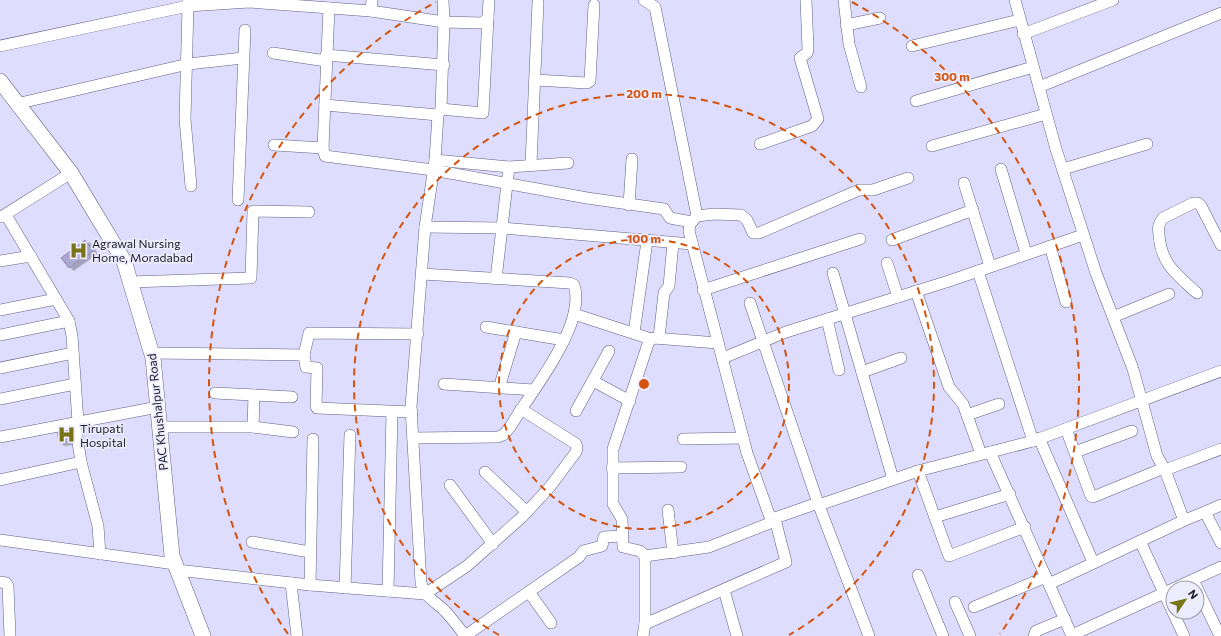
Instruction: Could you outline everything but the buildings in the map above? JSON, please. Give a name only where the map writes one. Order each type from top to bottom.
[{"type":"main road","name":"PAC Khushalpur Road","points":[[0,82],[71,173],[124,261],[152,353],[172,556],[203,636]]},
{"type":"street","points":[[443,0],[444,65],[434,165],[425,227],[412,412],[421,583],[425,594],[444,610],[465,636],[579,558],[583,551],[602,546],[604,536],[622,536]]},
{"type":"street","points":[[325,105],[483,113],[489,0]]},
{"type":"street","points":[[760,144],[812,126],[818,119],[800,58],[807,53],[808,49],[806,0]]},
{"type":"street","points":[[844,0],[849,44],[861,87]]},
{"type":"street","points":[[1015,0],[1019,20],[1046,114],[1096,273],[1133,369],[1157,456],[1164,469],[1185,520]]},
{"type":"street","points":[[1023,34],[1114,0]]},
{"type":"street","points":[[645,624],[786,562],[775,520],[770,517],[743,438],[723,358],[703,290],[689,231],[694,219],[655,7],[649,1]]},
{"type":"street","points":[[0,46],[188,3],[249,2],[314,4],[328,8],[372,6],[444,22],[482,23],[488,18]]},
{"type":"street","points":[[188,3],[188,64],[185,119],[191,186]]},
{"type":"street","points":[[531,164],[538,4]]},
{"type":"street","points":[[535,80],[587,83],[590,81],[594,5]]},
{"type":"street","points":[[328,8],[323,148],[323,153],[328,157],[434,165],[509,167],[531,164],[568,163]]},
{"type":"street","points":[[1039,87],[1221,13]]},
{"type":"street","points":[[846,25],[880,18]]},
{"type":"street","points":[[912,46],[1019,20]]},
{"type":"street","points":[[238,200],[245,30]]},
{"type":"street","points":[[273,53],[326,58],[444,65]]},
{"type":"street","points":[[16,104],[188,64],[243,58]]},
{"type":"street","points":[[916,101],[1033,67]]},
{"type":"street","points":[[932,146],[1046,114]]},
{"type":"street","points":[[1063,169],[1147,144]]},
{"type":"street","points":[[274,145],[323,148]]},
{"type":"street","points":[[629,205],[632,158]]},
{"type":"street","points":[[434,165],[508,183],[629,205],[664,209],[670,218],[694,219],[714,214],[741,215],[747,220],[753,233],[759,233],[859,190],[873,190],[908,178]]},
{"type":"street","points":[[496,278],[509,167]]},
{"type":"street","points":[[1001,169],[1026,253]]},
{"type":"street","points":[[71,173],[2,215],[31,256],[68,321],[73,353],[76,422],[80,462],[97,518],[100,554]]},
{"type":"street","points":[[964,183],[990,266]]},
{"type":"street","points":[[1197,293],[1172,270],[1164,258],[1160,247],[1158,227],[1160,222],[1163,218],[1193,203],[1198,203],[1221,245]]},
{"type":"street","points":[[892,240],[973,210]]},
{"type":"street","points":[[130,282],[251,278],[253,211],[309,212]]},
{"type":"street","points":[[425,227],[502,228],[692,244]]},
{"type":"street","points":[[723,358],[786,332],[978,271],[1026,253],[1084,235]]},
{"type":"street","points":[[703,290],[860,239]]},
{"type":"street","points":[[634,333],[647,241]]},
{"type":"street","points":[[655,338],[664,293],[669,286],[673,242]]},
{"type":"street","points":[[1050,246],[1066,302]]},
{"type":"street","points":[[0,261],[31,256]]},
{"type":"street","points":[[887,263],[898,297]]},
{"type":"street","points":[[978,271],[1036,440],[1093,562]]},
{"type":"street","points":[[833,273],[893,479]]},
{"type":"street","points":[[413,438],[498,437],[506,432],[534,390],[564,340],[574,314],[576,289],[574,285],[570,283],[422,274]]},
{"type":"street","points":[[916,291],[949,387],[961,400],[986,453],[1010,494],[1072,635],[1165,593]]},
{"type":"street","points":[[1113,317],[1169,294]]},
{"type":"street","points":[[0,310],[56,299]]},
{"type":"street","points":[[750,303],[818,504],[869,636]]},
{"type":"street","points":[[574,314],[655,338],[718,343]]},
{"type":"street","points":[[827,319],[839,370]]},
{"type":"street","points":[[0,336],[68,321]]},
{"type":"street","points":[[486,327],[564,340]]},
{"type":"street","points":[[499,388],[516,332]]},
{"type":"street","points":[[412,412],[317,408],[317,368],[306,367],[304,355],[309,333],[418,334]]},
{"type":"street","points":[[643,636],[645,624],[645,556],[640,551],[623,547],[622,519],[613,504],[612,468],[613,449],[649,341],[655,338]]},
{"type":"street","points":[[576,411],[609,351]]},
{"type":"street","points":[[0,368],[73,353]]},
{"type":"street","points":[[152,353],[304,355]]},
{"type":"street","points":[[862,372],[901,358]]},
{"type":"street","points":[[645,556],[673,553],[718,545],[775,520],[818,504],[918,471],[1036,440],[1221,371]]},
{"type":"street","points":[[593,381],[630,401]]},
{"type":"street","points":[[0,399],[75,384]]},
{"type":"street","points":[[444,384],[534,390]]},
{"type":"street","points":[[215,393],[292,397]]},
{"type":"street","points":[[253,427],[254,395]]},
{"type":"street","points":[[967,415],[999,404]]},
{"type":"street","points":[[0,437],[158,407]]},
{"type":"street","points":[[0,540],[291,583],[425,594],[467,566],[527,512],[549,488],[578,448],[576,444],[522,409]]},
{"type":"street","points":[[388,591],[392,412]]},
{"type":"street","points":[[160,427],[253,427],[293,432]]},
{"type":"street","points":[[1066,429],[1089,494],[1093,497],[1164,469],[1221,449]]},
{"type":"street","points":[[1075,452],[1132,431]]},
{"type":"street","points":[[345,588],[350,436]]},
{"type":"street","points":[[683,439],[743,438]]},
{"type":"street","points":[[310,585],[313,439]]},
{"type":"street","points":[[0,480],[80,462]]},
{"type":"street","points":[[612,468],[681,467]]},
{"type":"street","points":[[918,471],[949,556],[1025,527]]},
{"type":"street","points":[[485,472],[527,512]]},
{"type":"street","points":[[450,485],[493,544]]},
{"type":"street","points":[[935,517],[1010,494]]},
{"type":"street","points":[[974,607],[1093,562],[1221,505]]},
{"type":"street","points":[[668,510],[673,553]]},
{"type":"street","points":[[1206,512],[1221,543]]},
{"type":"street","points":[[1140,541],[1165,581]]},
{"type":"street","points":[[252,542],[310,552]]},
{"type":"street","points":[[1193,580],[1221,567]]},
{"type":"street","points":[[918,574],[943,636]]},
{"type":"street","points":[[0,582],[6,583],[8,586],[10,636]]},
{"type":"street","points":[[291,583],[297,636]]},
{"type":"street","points":[[724,590],[738,636]]},
{"type":"street","points":[[529,592],[551,623]]},
{"type":"street","points":[[955,602],[970,636]]},
{"type":"street","points":[[1205,605],[1220,636]]},
{"type":"street","points":[[1034,636],[1036,631],[1064,619]]},
{"type":"street","points":[[1179,620],[1184,636]]},
{"type":"place","name":"Agrawal Nursing Home, Moradabad","points":[[79,250]]},
{"type":"place","name":"Tirupati Hospital","points":[[67,435]]}]
